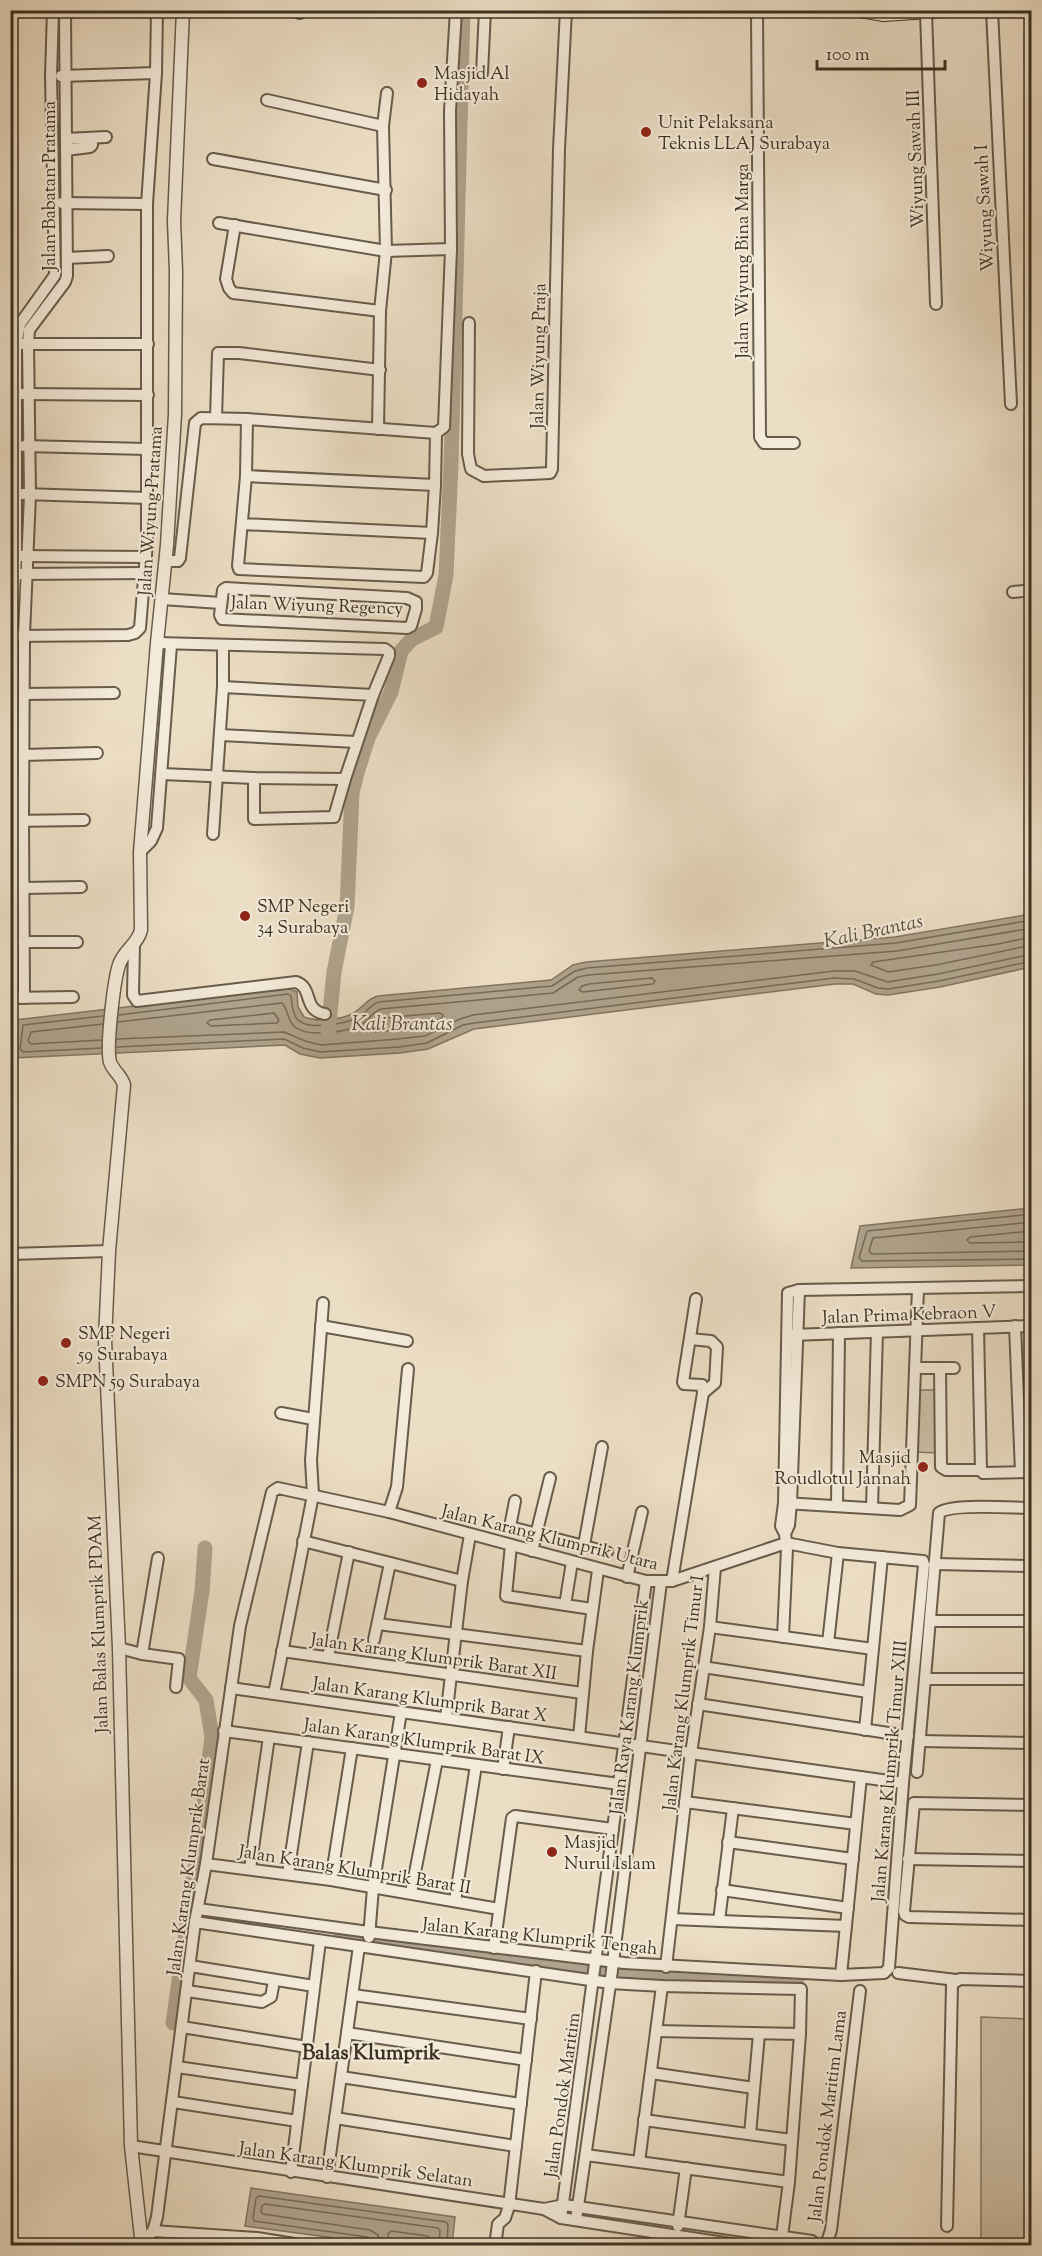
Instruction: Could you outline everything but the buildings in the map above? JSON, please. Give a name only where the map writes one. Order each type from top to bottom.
[{"type":"main road","points":[[860,10],[884,14],[943,10]]},
{"type":"street","name":"Jalan Babatan Pratama","points":[[24,998],[22,820],[24,635],[16,494],[16,344],[20,324],[55,275],[51,76],[53,10]]},
{"type":"street","points":[[65,11],[104,10]]},
{"type":"street","name":"Jalan Wiyung Pratama","points":[[24,635],[128,635],[140,628],[148,498],[147,204],[156,73],[157,10]]},
{"type":"street","name":"Jalan Wiyung Pratama","points":[[112,1006],[119,964],[141,930],[140,852],[166,561],[175,414],[174,221],[183,10]]},
{"type":"street","points":[[291,10],[300,13],[300,10]]},
{"type":"street","points":[[166,561],[178,561],[180,558],[195,423],[201,418],[247,419],[436,433],[445,424],[451,249],[450,111],[456,10]]},
{"type":"street","points":[[482,73],[485,10]]},
{"type":"street","name":"Jalan Wiyung Praja","points":[[469,323],[468,454],[471,469],[484,476],[550,473],[552,470],[559,149],[566,10]]},
{"type":"street","name":"Jalan Wiyung Bina Marga","points":[[757,10],[760,437],[764,443],[794,443]]},
{"type":"street","name":"Wiyung Sawah I","points":[[992,10],[1011,404]]},
{"type":"street","name":"Jalan Babatan Pratama","points":[[21,556],[30,495],[29,330],[65,282],[67,258],[65,11]]},
{"type":"street","name":"Wiyung Sawah III","points":[[926,12],[936,304]]},
{"type":"street","points":[[51,76],[156,73]]},
{"type":"street","points":[[378,429],[381,310],[386,251],[383,126],[387,93]]},
{"type":"street","points":[[267,100],[383,126]]},
{"type":"street","points":[[66,145],[106,137]]},
{"type":"street","points":[[213,159],[386,190]]},
{"type":"street","points":[[52,203],[147,204]]},
{"type":"street","points":[[219,223],[386,251],[451,249]]},
{"type":"street","points":[[235,225],[226,279],[229,288],[234,293],[381,310]]},
{"type":"street","points":[[67,258],[108,256]]},
{"type":"street","points":[[16,344],[148,344]]},
{"type":"street","points":[[216,418],[218,353],[239,353],[380,370]]},
{"type":"street","points":[[16,393],[148,395]]},
{"type":"street","points":[[247,419],[246,476],[238,566],[240,569],[423,577],[427,573],[432,533],[436,433]]},
{"type":"street","points":[[16,445],[147,449]]},
{"type":"street","points":[[246,476],[435,485]]},
{"type":"street","points":[[16,494],[148,498]]},
{"type":"street","points":[[242,524],[432,533]]},
{"type":"street","points":[[21,556],[146,557]]},
{"type":"street","points":[[21,574],[145,573]]},
{"type":"street","name":"Jalan Babatan Pratama","points":[[10,732],[11,636],[21,574]]},
{"type":"street","name":"Jalan Wiyung Regency","points":[[226,588],[407,598],[413,600],[417,605],[411,626],[404,628],[222,619],[221,603],[223,590],[226,588]]},
{"type":"street","points":[[1013,592],[1032,590]]},
{"type":"street","name":"Jalan Wiyung Regency","points":[[162,600],[221,603]]},
{"type":"street","points":[[11,636],[24,635]]},
{"type":"street","points":[[157,643],[385,649],[389,652],[356,742],[334,817],[254,819],[254,778]]},
{"type":"street","points":[[140,852],[152,841],[157,828],[171,645]]},
{"type":"street","points":[[213,834],[223,687],[223,646]]},
{"type":"street","points":[[223,687],[373,694]]},
{"type":"street","points":[[24,694],[114,693]]},
{"type":"street","points":[[220,735],[356,742]]},
{"type":"street","points":[[23,755],[98,753]]},
{"type":"street","points":[[162,774],[345,779]]},
{"type":"street","points":[[10,821],[84,820]]},
{"type":"street","points":[[23,888],[81,887]]},
{"type":"street","points":[[23,942],[77,942]]},
{"type":"street","points":[[134,944],[133,996],[137,1001],[296,982],[303,986],[313,1008],[318,1013],[325,1014]]},
{"type":"street","points":[[10,983],[11,998],[73,997]]},
{"type":"street","name":"Jalan Balas Klumprik PDAM","points":[[112,1006],[109,1060],[124,1085],[109,1251],[105,1340],[119,1648],[136,2147],[142,2244]]},
{"type":"street","points":[[10,1254],[109,1251]]},
{"type":"street","points":[[793,1335],[788,1294],[790,1291],[1032,1286]]},
{"type":"street","points":[[788,1503],[837,1504],[900,1510],[910,1505],[918,1287]]},
{"type":"street","points":[[783,1637],[786,1539],[781,1526],[788,1503],[793,1335],[799,1290]]},
{"type":"street","points":[[671,1575],[703,1393],[702,1385],[683,1383],[696,1299]]},
{"type":"street","points":[[274,1694],[313,1495],[313,1419],[322,1303]]},
{"type":"street","points":[[321,1326],[407,1341]]},
{"type":"street","points":[[940,1368],[942,1467],[946,1470],[981,1470],[983,1473],[1026,1472],[1015,1326]]},
{"type":"street","name":"Jalan Prima Kebraon V","points":[[793,1335],[1032,1326]]},
{"type":"street","points":[[978,1328],[981,1470]]},
{"type":"street","points":[[872,1508],[877,1332]]},
{"type":"street","points":[[837,1504],[839,1333]]},
{"type":"street","points":[[690,1339],[711,1341],[717,1347],[715,1383],[703,1393]]},
{"type":"street","points":[[916,1368],[954,1368]]},
{"type":"street","points":[[389,1510],[397,1487],[408,1369]]},
{"type":"street","points":[[281,1413],[313,1419]]},
{"type":"street","points":[[584,1545],[602,1447]]},
{"type":"street","points":[[534,1542],[550,1478]]},
{"type":"street","name":"Jalan Karang Klumprik Utara","points":[[270,1493],[278,1488],[389,1510],[511,1545],[534,1542],[572,1562],[598,1570],[629,1569],[646,1581],[715,1567],[786,1539],[838,1553],[921,1560],[929,1564],[1032,1566]]},
{"type":"street","name":"Jalan Karang Klumprik Barat","points":[[142,2244],[153,2231],[158,2217],[163,2152],[173,2102],[196,1915],[206,1864],[240,1626],[270,1493]]},
{"type":"street","points":[[515,1501],[509,1526],[534,1542],[584,1545],[607,1552]]},
{"type":"street","points":[[917,1772],[930,1622],[929,1564],[940,1511],[965,1507],[1032,1508]]},
{"type":"street","points":[[629,1569],[642,1512]]},
{"type":"street","points":[[446,1718],[462,1581],[470,1535]]},
{"type":"street","points":[[303,1541],[462,1581]]},
{"type":"street","points":[[511,1545],[506,1596],[592,1609]]},
{"type":"street","points":[[328,1657],[349,1552]]},
{"type":"street","points":[[828,1643],[838,1553]]},
{"type":"street","points":[[865,1730],[882,1557]]},
{"type":"street","points":[[141,1654],[158,1558]]},
{"type":"street","points":[[566,1605],[572,1562]]},
{"type":"street","points":[[374,1640],[390,1563]]},
{"type":"street","name":"Jalan Karang Klumprik Timur XIII","points":[[880,1974],[889,1968],[903,1783],[929,1564]]},
{"type":"street","name":"Jalan Karang Klumprik Timur I","points":[[666,1967],[691,1753],[710,1627],[715,1567]]},
{"type":"street","points":[[579,1737],[586,1651],[598,1570]]},
{"type":"street","name":"Jalan Raya Karang Klumprik","points":[[612,1973],[640,1746],[671,1575]]},
{"type":"street","name":"Jalan Raya Karang Klumprik","points":[[595,1970],[646,1581]]},
{"type":"street","points":[[930,1622],[1032,1621]]},
{"type":"street","points":[[378,1624],[586,1651]]},
{"type":"street","points":[[710,1627],[873,1649]]},
{"type":"street","points":[[119,1648],[141,1654],[179,1659],[176,1687]]},
{"type":"street","name":"Jalan Karang Klumprik Barat XII","points":[[282,1651],[582,1693]]},
{"type":"street","points":[[703,1667],[868,1692]]},
{"type":"street","points":[[926,1678],[1032,1679]]},
{"type":"street","name":"Jalan Karang Klumprik Barat X","points":[[231,1688],[903,1783]]},
{"type":"street","points":[[698,1704],[908,1736]]},
{"type":"street","points":[[327,2177],[353,1995],[367,1941],[373,1888],[401,1712]]},
{"type":"street","points":[[503,1769],[509,1727]]},
{"type":"street","name":"Jalan Karang Klumprik Barat IX","points":[[224,1731],[619,1784]]},
{"type":"street","points":[[250,1869],[269,1737]]},
{"type":"street","points":[[920,1741],[1032,1743]]},
{"type":"street","points":[[288,1874],[308,1742]]},
{"type":"street","points":[[331,1880],[352,1748]]},
{"type":"street","points":[[411,1893],[437,1760]]},
{"type":"street","points":[[455,1901],[476,1765]]},
{"type":"street","points":[[841,1975],[861,1777]]},
{"type":"street","points":[[685,1802],[856,1824]]},
{"type":"street","points":[[1032,1805],[914,1803],[904,1911],[909,1917],[1032,1920]]},
{"type":"street","points":[[719,1921],[732,1808]]},
{"type":"street","points":[[494,1948],[513,1816],[613,1829]]},
{"type":"street","points":[[728,1842],[853,1858]]},
{"type":"street","points":[[908,1859],[1032,1861]]},
{"type":"street","name":"Jalan Karang Klumprik Barat II","points":[[206,1864],[331,1880],[499,1909]]},
{"type":"street","points":[[722,1890],[848,1908]]},
{"type":"street","name":"Jalan Karang Klumprik Tengah","points":[[196,1915],[367,1941],[536,1971],[595,1970],[612,1973]]},
{"type":"street","name":"Jalan Karang Klumprik Tengah","points":[[196,1915],[320,1941],[367,1941],[494,1948],[612,1973],[666,1967],[841,1975],[880,1974]]},
{"type":"street","points":[[672,1919],[846,1926]]},
{"type":"street","points":[[291,2172],[320,1941]]},
{"type":"street","points":[[190,1966],[314,1986]]},
{"type":"street","name":"Jalan Pondok Maritim","points":[[561,2218],[595,1970]]},
{"type":"street","points":[[495,2246],[498,2224],[505,2218],[509,2204],[536,1971]]},
{"type":"street","points":[[612,1973],[662,1986],[801,1989],[789,2182],[782,2236]]},
{"type":"street","name":"Jalan Pondok Maritim","points":[[576,2220],[612,1973]]},
{"type":"street","points":[[898,1973],[956,1980],[1032,1981]]},
{"type":"street","points":[[947,2226],[952,1984],[956,1980]]},
{"type":"street","points":[[187,1991],[262,2002],[271,1997],[274,1981]]},
{"type":"street","points":[[639,2162],[662,1986]]},
{"type":"street","name":"Jalan Pondok Maritim Lama","points":[[826,2245],[831,2230],[860,1991]]},
{"type":"street","points":[[353,1995],[531,2019]]},
{"type":"street","points":[[182,2027],[307,2047]]},
{"type":"street","points":[[656,2031],[800,2034]]},
{"type":"street","points":[[347,2033],[526,2060]]},
{"type":"street","points":[[750,2134],[759,2034]]},
{"type":"street","points":[[177,2067],[302,2085]]},
{"type":"street","points":[[651,2073],[754,2088]]},
{"type":"street","points":[[341,2077],[521,2104]]},
{"type":"street","points":[[173,2102],[297,2121]]},
{"type":"street","points":[[335,2118],[516,2146]]},
{"type":"street","points":[[644,2120],[792,2140]]},
{"type":"street","name":"Jalan Karang Klumprik Selatan","points":[[136,2147],[544,2209],[564,2205],[782,2236],[810,2243],[820,2241],[826,2245]]},
{"type":"street","points":[[586,2155],[789,2182]]},
{"type":"street","points":[[676,2236],[686,2168]]},
{"type":"street","name":"Jalan Karang Klumprik Selatan","points":[[544,2209],[561,2218],[744,2246]]},
{"type":"street","points":[[153,2231],[307,2246]]},
{"type":"shaded area","points":[[918,1390],[939,1390],[937,1453],[916,1452]]},
{"type":"shaded area","points":[[981,2017],[1031,2019],[1031,2245],[981,2245]]},
{"type":"water","name":"Kali Brantas","points":[[1031,914],[1031,967],[940,987],[888,995],[876,994],[853,984],[835,984],[474,1029],[428,1049],[400,1053],[320,1058],[300,1054],[285,1045],[13,1058],[15,1020],[287,988],[297,992],[298,1007],[304,1017],[330,1019],[350,1015],[378,996],[551,980],[573,965],[586,962],[895,937]]},
{"type":"water","points":[[1031,1208],[1031,1265],[851,1268],[860,1226]]},
{"type":"water","points":[[251,2188],[455,2217],[452,2245],[387,2245],[245,2226]]},
{"type":"waterway","points":[[328,1032],[334,972],[347,907],[352,793],[357,773],[368,738],[391,692],[401,651],[412,639],[436,627],[446,575],[463,10]]},
{"type":"waterway","points":[[173,2023],[212,1737],[206,1700],[189,1678],[202,1591],[205,1548]]},
{"type":"waterway","points":[[189,1914],[273,1924]]},
{"type":"waterway","points":[[341,1933],[616,1970],[798,1977]]},
{"type":"place","name":"Masjid Al Hidayah","points":[[422,83]]},
{"type":"place","name":"Unit Pelaksana Teknis LLAJ Surabaya","points":[[646,132]]},
{"type":"place","name":"SMP Negeri 34 Surabaya","points":[[245,916]]},
{"type":"place","name":"SMP Negeri 59 Surabaya","points":[[66,1343]]},
{"type":"place","name":"SMPN 59 Surabaya","points":[[43,1381]]},
{"type":"place","name":"Masjid Roudlotul Jannah","points":[[923,1467]]},
{"type":"place","name":"Masjid Nurul Islam","points":[[552,1852]]},
{"type":"district","name":"Balas Klumprik","points":[[371,2052]]}]
